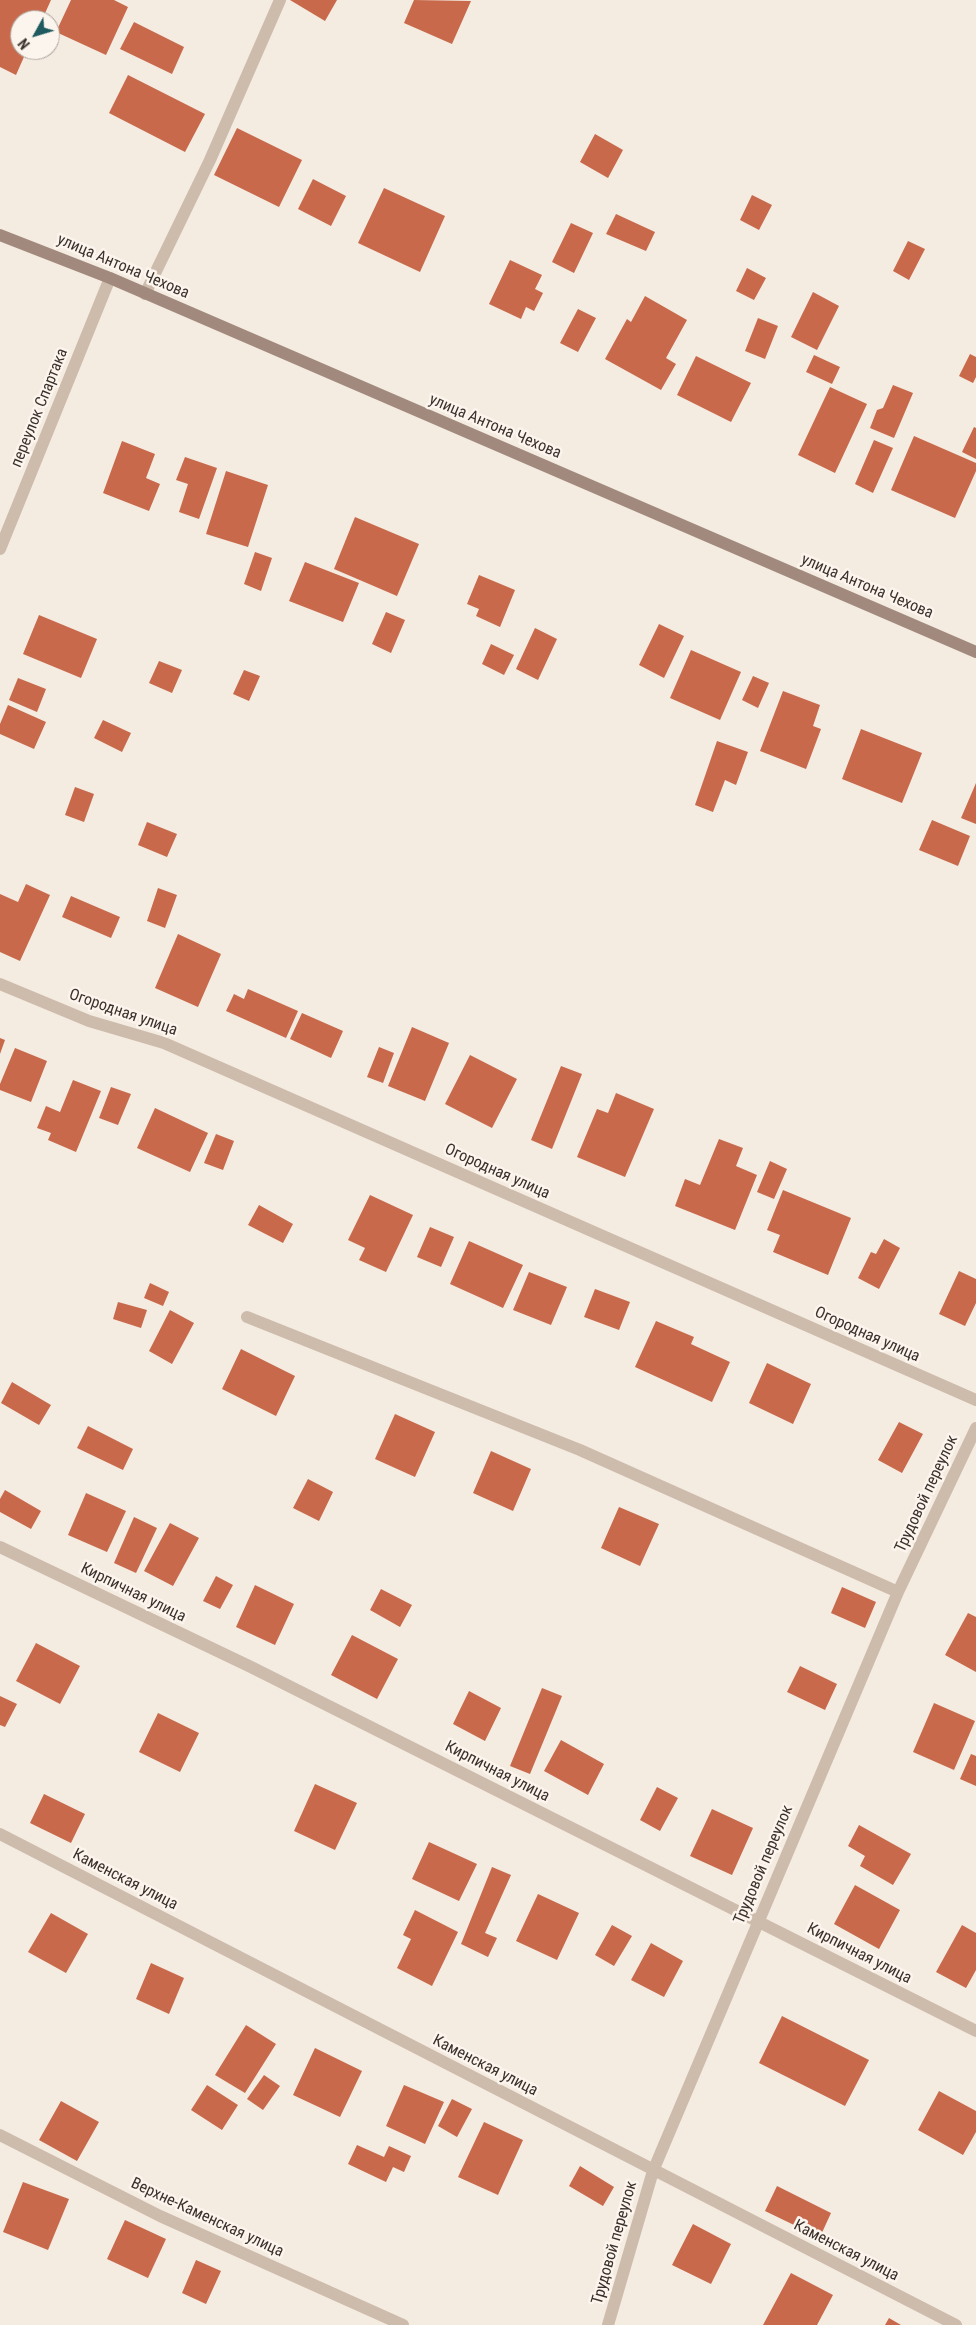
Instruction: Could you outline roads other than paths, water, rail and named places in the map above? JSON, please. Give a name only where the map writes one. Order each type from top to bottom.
[{"type":"street","points":[[146,294],[210,160],[280,0]]},
{"type":"street","name":"улица Антона Чехова","points":[[0,235],[110,278],[976,652]]},
{"type":"street","name":"переулок Спартака","points":[[0,549],[110,278]]},
{"type":"street","name":"Огородная улица","points":[[0,984],[89,1021],[164,1043],[976,1400]]},
{"type":"street","points":[[247,1317],[580,1450],[898,1592]]},
{"type":"street","name":"Трудовой переулок","points":[[608,2325],[653,2171],[757,1921],[898,1592],[976,1428]]},
{"type":"street","name":"Кирпичная улица","points":[[0,1547],[260,1672],[976,2031]]},
{"type":"street","name":"Каменская улица","points":[[0,1834],[956,2325]]},
{"type":"street","name":"Верхне-Каменская улица","points":[[0,2135],[160,2216],[403,2325]]}]
